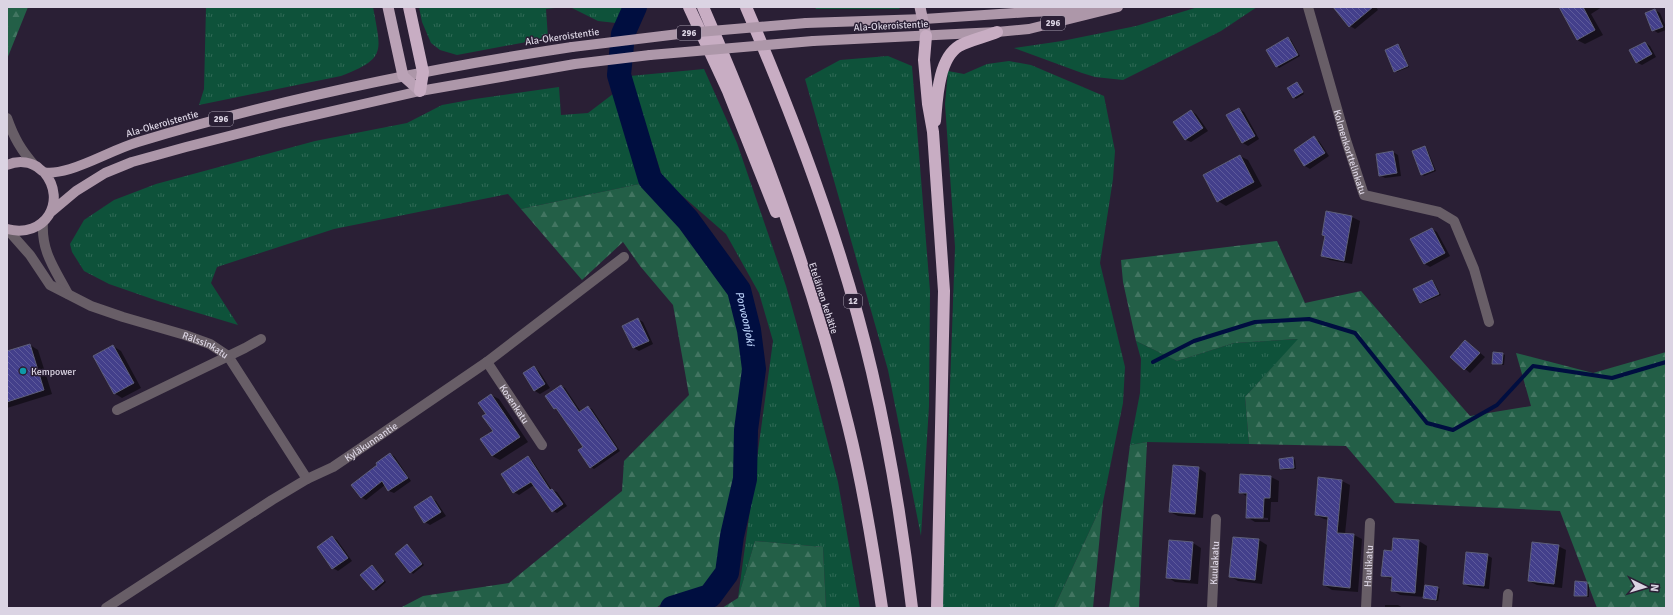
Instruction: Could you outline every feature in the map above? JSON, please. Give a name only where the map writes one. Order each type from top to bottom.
[{"type":"highway","points":[[388,7],[403,76],[420,91]]},
{"type":"highway","points":[[409,7],[423,72],[420,91]]},
{"type":"highway","points":[[689,7],[728,90],[822,329]]},
{"type":"highway","name":"Eteläinen kehätie","points":[[703,7],[770,171],[822,329],[848,425],[872,541],[882,608]]},
{"type":"highway","name":"12","points":[[746,7],[774,72],[818,190],[839,253],[872,372],[904,537],[912,608]]},
{"type":"highway","points":[[920,7],[924,19],[926,36],[924,53],[927,97],[934,132],[944,291],[937,608]]},
{"type":"highway","points":[[934,132],[942,69],[947,59],[958,47],[997,32]]},
{"type":"main road","name":"Ala-Okeroistentie","points":[[7,165],[13,162],[25,162],[40,169],[56,172],[70,169],[136,143],[189,127],[282,103],[423,72],[572,46],[686,33],[806,23],[924,19],[1113,8]]},
{"type":"main road","name":"Ala-Okeroistentie","points":[[43,222],[51,212],[76,191],[105,173],[132,162],[280,122],[420,91],[575,64],[689,51],[813,41],[926,36],[1030,29],[1113,8]]},
{"type":"main road","points":[[40,169],[53,186],[54,195],[51,212]]},
{"type":"main road","points":[[7,229],[22,231],[36,227],[43,222]]},
{"type":"street","name":"Kolmenkorttelinkatu","points":[[1308,7],[1346,140],[1364,195],[1438,212],[1454,221],[1474,269],[1489,322]]},
{"type":"street","points":[[7,118],[13,136],[24,153],[40,169]]},
{"type":"street","points":[[43,222],[42,233],[44,249],[68,294]]},
{"type":"street","name":"Rälssinkatu","points":[[7,229],[30,255],[50,285],[91,306],[210,344],[228,356],[307,479]]},
{"type":"street","name":"Kyläkunnantie","points":[[106,608],[272,500],[307,479],[333,467],[487,362],[624,257]]},
{"type":"street","points":[[117,410],[261,339]]},
{"type":"street","name":"Kosenkatu","points":[[487,362],[542,445]]},
{"type":"street","name":"Kuulakatu","points":[[1212,608],[1216,519]]},
{"type":"street","name":"Haulikatu","points":[[1366,608],[1370,523]]},
{"type":"street","points":[[1507,608],[1508,594]]},
{"type":"green space","points":[[7,7],[28,7],[7,59]]},
{"type":"green space","points":[[206,7],[373,7],[379,44],[377,52],[367,64],[341,76],[199,105],[204,89]]},
{"type":"green space","points":[[419,7],[564,7],[546,9],[548,38],[457,55],[440,50],[431,43],[422,22]]},
{"type":"green space","points":[[570,7],[623,7],[616,23],[598,21]]},
{"type":"green space","points":[[815,7],[901,7],[899,9],[816,9]]},
{"type":"green space","points":[[1198,7],[1257,7],[1221,31],[1123,80],[1095,77],[1014,48],[1062,41],[1136,26]]},
{"type":"green space","points":[[888,56],[912,66],[930,291],[929,406],[921,536],[888,370],[805,79],[840,60]]},
{"type":"green space","points":[[1009,61],[1031,65],[1104,96],[1115,151],[1113,179],[1100,263],[1125,367],[1123,403],[1103,502],[1054,608],[942,608],[955,247],[945,104],[948,71],[964,74],[987,64]]},
{"type":"green space","points":[[704,69],[737,143],[786,286],[838,482],[860,608],[826,608],[823,547],[755,541],[738,598],[773,341],[759,293],[726,234],[663,179],[630,76]]},
{"type":"green space","points":[[559,87],[561,115],[588,113],[613,94],[644,183],[521,209],[508,194],[334,229],[217,267],[211,283],[238,325],[158,301],[109,284],[84,271],[72,252],[70,244],[84,220],[114,200],[156,184],[315,141],[407,123],[442,105]]},
{"type":"green space","points":[[644,183],[683,227],[734,300],[742,339],[745,371],[738,430],[739,478],[719,569],[702,589],[664,602],[656,608],[400,608],[423,596],[509,583],[622,491],[624,461],[689,395],[673,305],[640,266],[623,242],[582,280],[521,209]]},
{"type":"green space","points":[[1277,241],[1305,303],[1361,291],[1470,416],[1531,406],[1516,353],[1593,373],[1666,352],[1666,608],[1597,608],[1560,511],[1395,503],[1346,446],[1249,444],[1245,397],[1298,339],[1234,343],[1177,361],[1136,341],[1123,282],[1121,260]]},
{"type":"green space","points":[[1299,339],[1245,397],[1249,444],[1147,442],[1130,445],[1140,393],[1141,359],[1136,341],[1177,361],[1234,343]]},
{"type":"green space","points":[[1147,442],[1139,608],[1109,608],[1130,445]]},
{"type":"green space","points":[[1103,502],[1093,608],[1054,608]]},
{"type":"green space","points":[[755,541],[823,547],[826,608],[722,608],[738,598]]},
{"type":"building","points":[[1333,7],[1373,7],[1349,27]]},
{"type":"building","points":[[1559,7],[1583,7],[1595,30],[1577,40]]},
{"type":"building","points":[[1655,9],[1663,27],[1652,31],[1645,13]]},
{"type":"building","points":[[1288,37],[1298,55],[1276,67],[1266,50]]},
{"type":"building","points":[[1645,42],[1652,54],[1636,63],[1629,50]]},
{"type":"building","points":[[1398,44],[1408,66],[1394,72],[1385,50]]},
{"type":"building","points":[[1297,82],[1303,92],[1293,98],[1287,88]]},
{"type":"building","points":[[1239,108],[1255,136],[1242,143],[1226,115]]},
{"type":"building","points":[[1191,110],[1203,128],[1185,140],[1173,122]]},
{"type":"building","points":[[1314,136],[1325,153],[1304,166],[1294,150]]},
{"type":"building","points":[[1425,146],[1434,170],[1421,175],[1412,151]]},
{"type":"building","points":[[1393,151],[1397,173],[1379,176],[1376,154]]},
{"type":"building","points":[[1240,155],[1254,182],[1217,202],[1203,175]]},
{"type":"building","points":[[1326,211],[1352,216],[1344,261],[1321,256],[1325,236],[1322,235]]},
{"type":"building","points":[[1432,228],[1445,253],[1424,264],[1410,239]]},
{"type":"building","points":[[1432,280],[1439,294],[1420,303],[1413,289]]},
{"type":"building","points":[[638,318],[649,341],[633,348],[622,326]]},
{"type":"building","points":[[1465,340],[1480,353],[1464,370],[1450,357]]},
{"type":"building","name":"Kempower","points":[[30,344],[44,390],[7,402],[7,351]]},
{"type":"building","points":[[113,345],[134,383],[114,394],[93,356]]},
{"type":"building","points":[[1493,352],[1503,353],[1502,364],[1492,364]]},
{"type":"building","points":[[534,366],[545,384],[534,391],[523,373]]},
{"type":"building","points":[[561,385],[579,412],[588,406],[617,449],[590,468],[578,450],[583,447],[556,408],[554,409],[545,396]]},
{"type":"building","points":[[491,394],[520,437],[492,456],[480,439],[493,431],[482,416],[486,414],[478,403]]},
{"type":"building","points":[[390,453],[408,478],[388,491],[382,481],[361,498],[351,485]]},
{"type":"building","points":[[528,456],[550,490],[552,489],[563,504],[552,512],[531,482],[513,493],[501,474]]},
{"type":"building","points":[[1293,457],[1294,468],[1280,469],[1279,459]]},
{"type":"building","points":[[1173,465],[1199,467],[1195,514],[1169,512]]},
{"type":"building","points":[[1240,474],[1271,476],[1270,498],[1264,498],[1263,518],[1246,518],[1247,493],[1239,493]]},
{"type":"building","points":[[1318,477],[1342,480],[1337,533],[1354,534],[1350,588],[1323,585],[1328,517],[1315,515]]},
{"type":"building","points":[[431,496],[441,512],[424,523],[414,507]]},
{"type":"building","points":[[332,536],[348,558],[332,569],[317,547]]},
{"type":"building","points":[[1233,537],[1259,539],[1255,580],[1229,577]]},
{"type":"building","points":[[1393,538],[1419,540],[1415,593],[1391,591],[1392,577],[1381,576],[1384,550],[1392,551]]},
{"type":"building","points":[[1169,540],[1193,542],[1190,580],[1166,578]]},
{"type":"building","points":[[1532,542],[1559,545],[1554,584],[1528,581]]},
{"type":"building","points":[[407,544],[422,564],[410,573],[395,554]]},
{"type":"building","points":[[1466,552],[1488,554],[1484,586],[1463,584]]},
{"type":"building","points":[[372,565],[384,581],[373,590],[360,575]]},
{"type":"building","points":[[1575,581],[1587,582],[1587,596],[1574,596]]},
{"type":"building","points":[[1425,585],[1438,587],[1436,600],[1423,598]]},
{"type":"waterway","name":"Porvoonjoki","points":[[635,7],[623,34],[619,75],[650,179],[688,220],[739,290],[749,330],[754,369],[746,430],[745,479],[732,536],[727,573],[710,596],[672,608]]},
{"type":"waterway","points":[[1153,362],[1194,341],[1255,322],[1309,319],[1355,333],[1427,423],[1453,430],[1497,405],[1533,366],[1612,378],[1666,362]]},
{"type":"place","name":"Kempower","points":[[23,371]]}]
